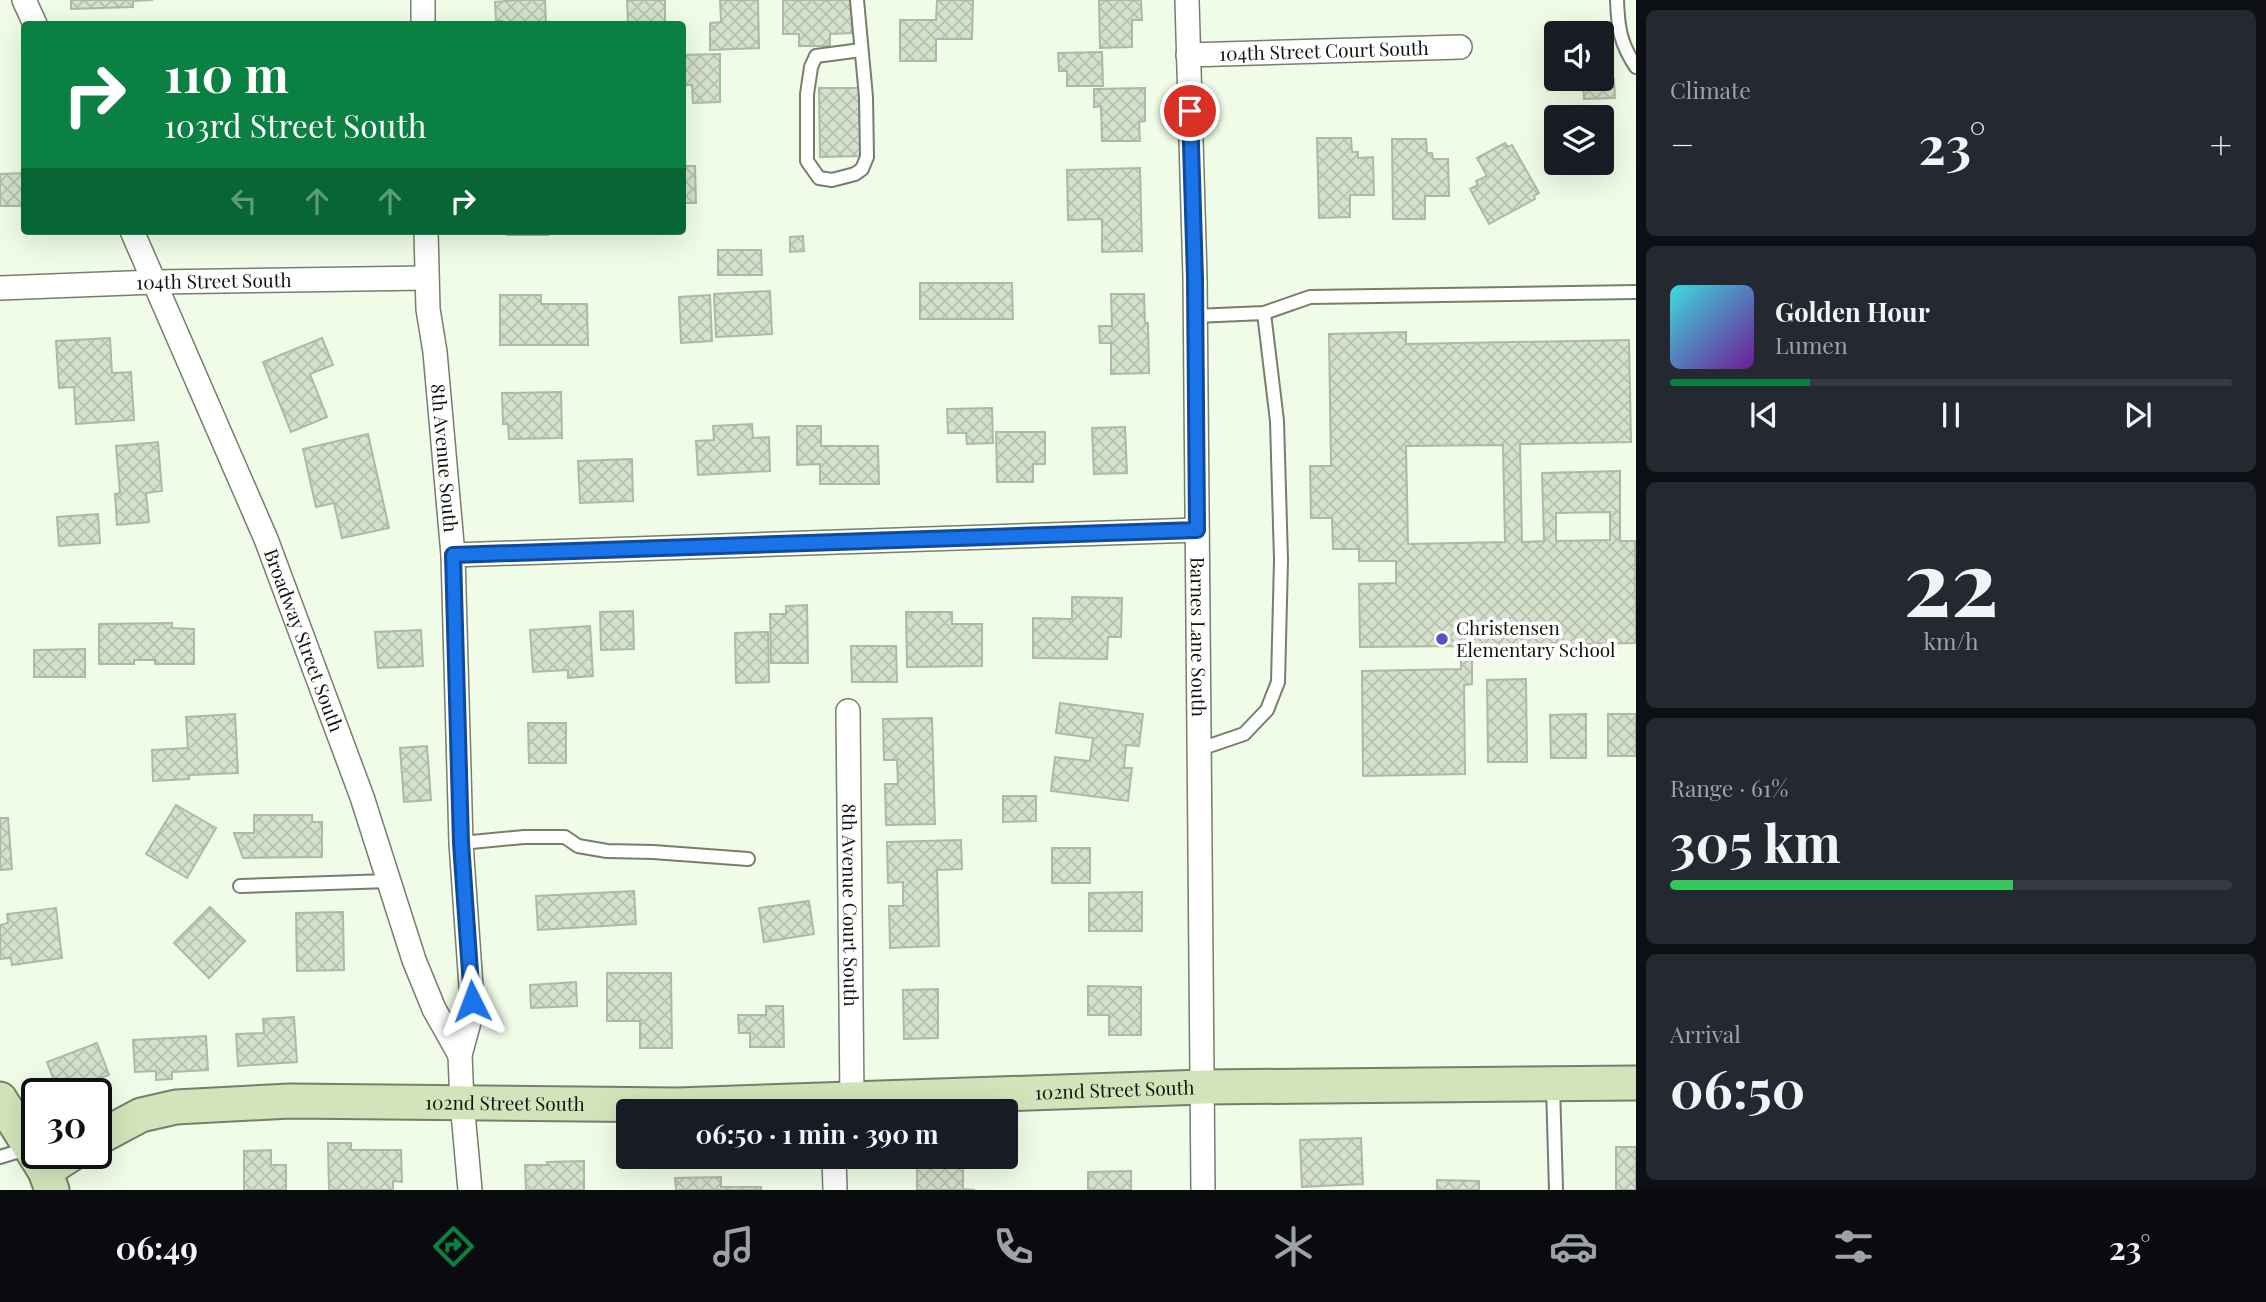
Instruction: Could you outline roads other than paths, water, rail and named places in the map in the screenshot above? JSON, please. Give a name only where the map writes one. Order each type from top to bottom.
[{"type":"street","points":[[24,0],[34,21]]},
{"type":"street","points":[[423,0],[423,21]]},
{"type":"street","name":"Barnes Lane South","points":[[1186,0],[1195,316],[1203,1190]]},
{"type":"street","name":"104th Street Court South","points":[[1188,55],[1460,47]]},
{"type":"street","name":"Broadway Street South","points":[[134,235],[266,539],[362,797],[414,960],[434,1009],[460,1055]]},
{"type":"street","name":"8th Avenue South","points":[[426,235],[428,309],[435,352],[453,555],[461,843],[472,1001],[460,1055],[470,1190]]},
{"type":"street","name":"104th Street South","points":[[0,288],[155,282],[427,278]]},
{"type":"street","points":[[453,555],[1197,530]]},
{"type":"street","name":"8th Avenue Court South","points":[[839,1099],[848,711]]},
{"type":"street","name":"102nd Street South","points":[[930,1099],[1203,1087],[1636,1083]]},
{"type":"street","points":[[0,1099],[21,1143]]},
{"type":"street","name":"102nd Street South","points":[[112,1130],[141,1115],[176,1107],[290,1101],[616,1104]]},
{"type":"street","points":[[834,1169],[835,1190]]},
{"type":"lane","points":[[857,0],[866,97],[867,157],[862,169],[855,174],[832,180],[819,178],[807,161],[807,94],[811,67],[816,56],[861,50]]},
{"type":"lane","points":[[1617,0],[1620,36],[1636,67]]},
{"type":"lane","points":[[1195,316],[1264,313],[1310,297],[1636,292]]},
{"type":"lane","points":[[1200,749],[1244,734],[1266,710],[1278,682],[1281,560],[1277,421],[1264,313]]},
{"type":"lane","points":[[461,843],[524,836],[565,837],[578,846],[607,851],[748,859]]},
{"type":"lane","points":[[240,886],[389,881]]},
{"type":"lane","points":[[1553,1083],[1556,1190]]},
{"type":"place","name":"Christensen Elementary School","points":[[1442,639]]}]
